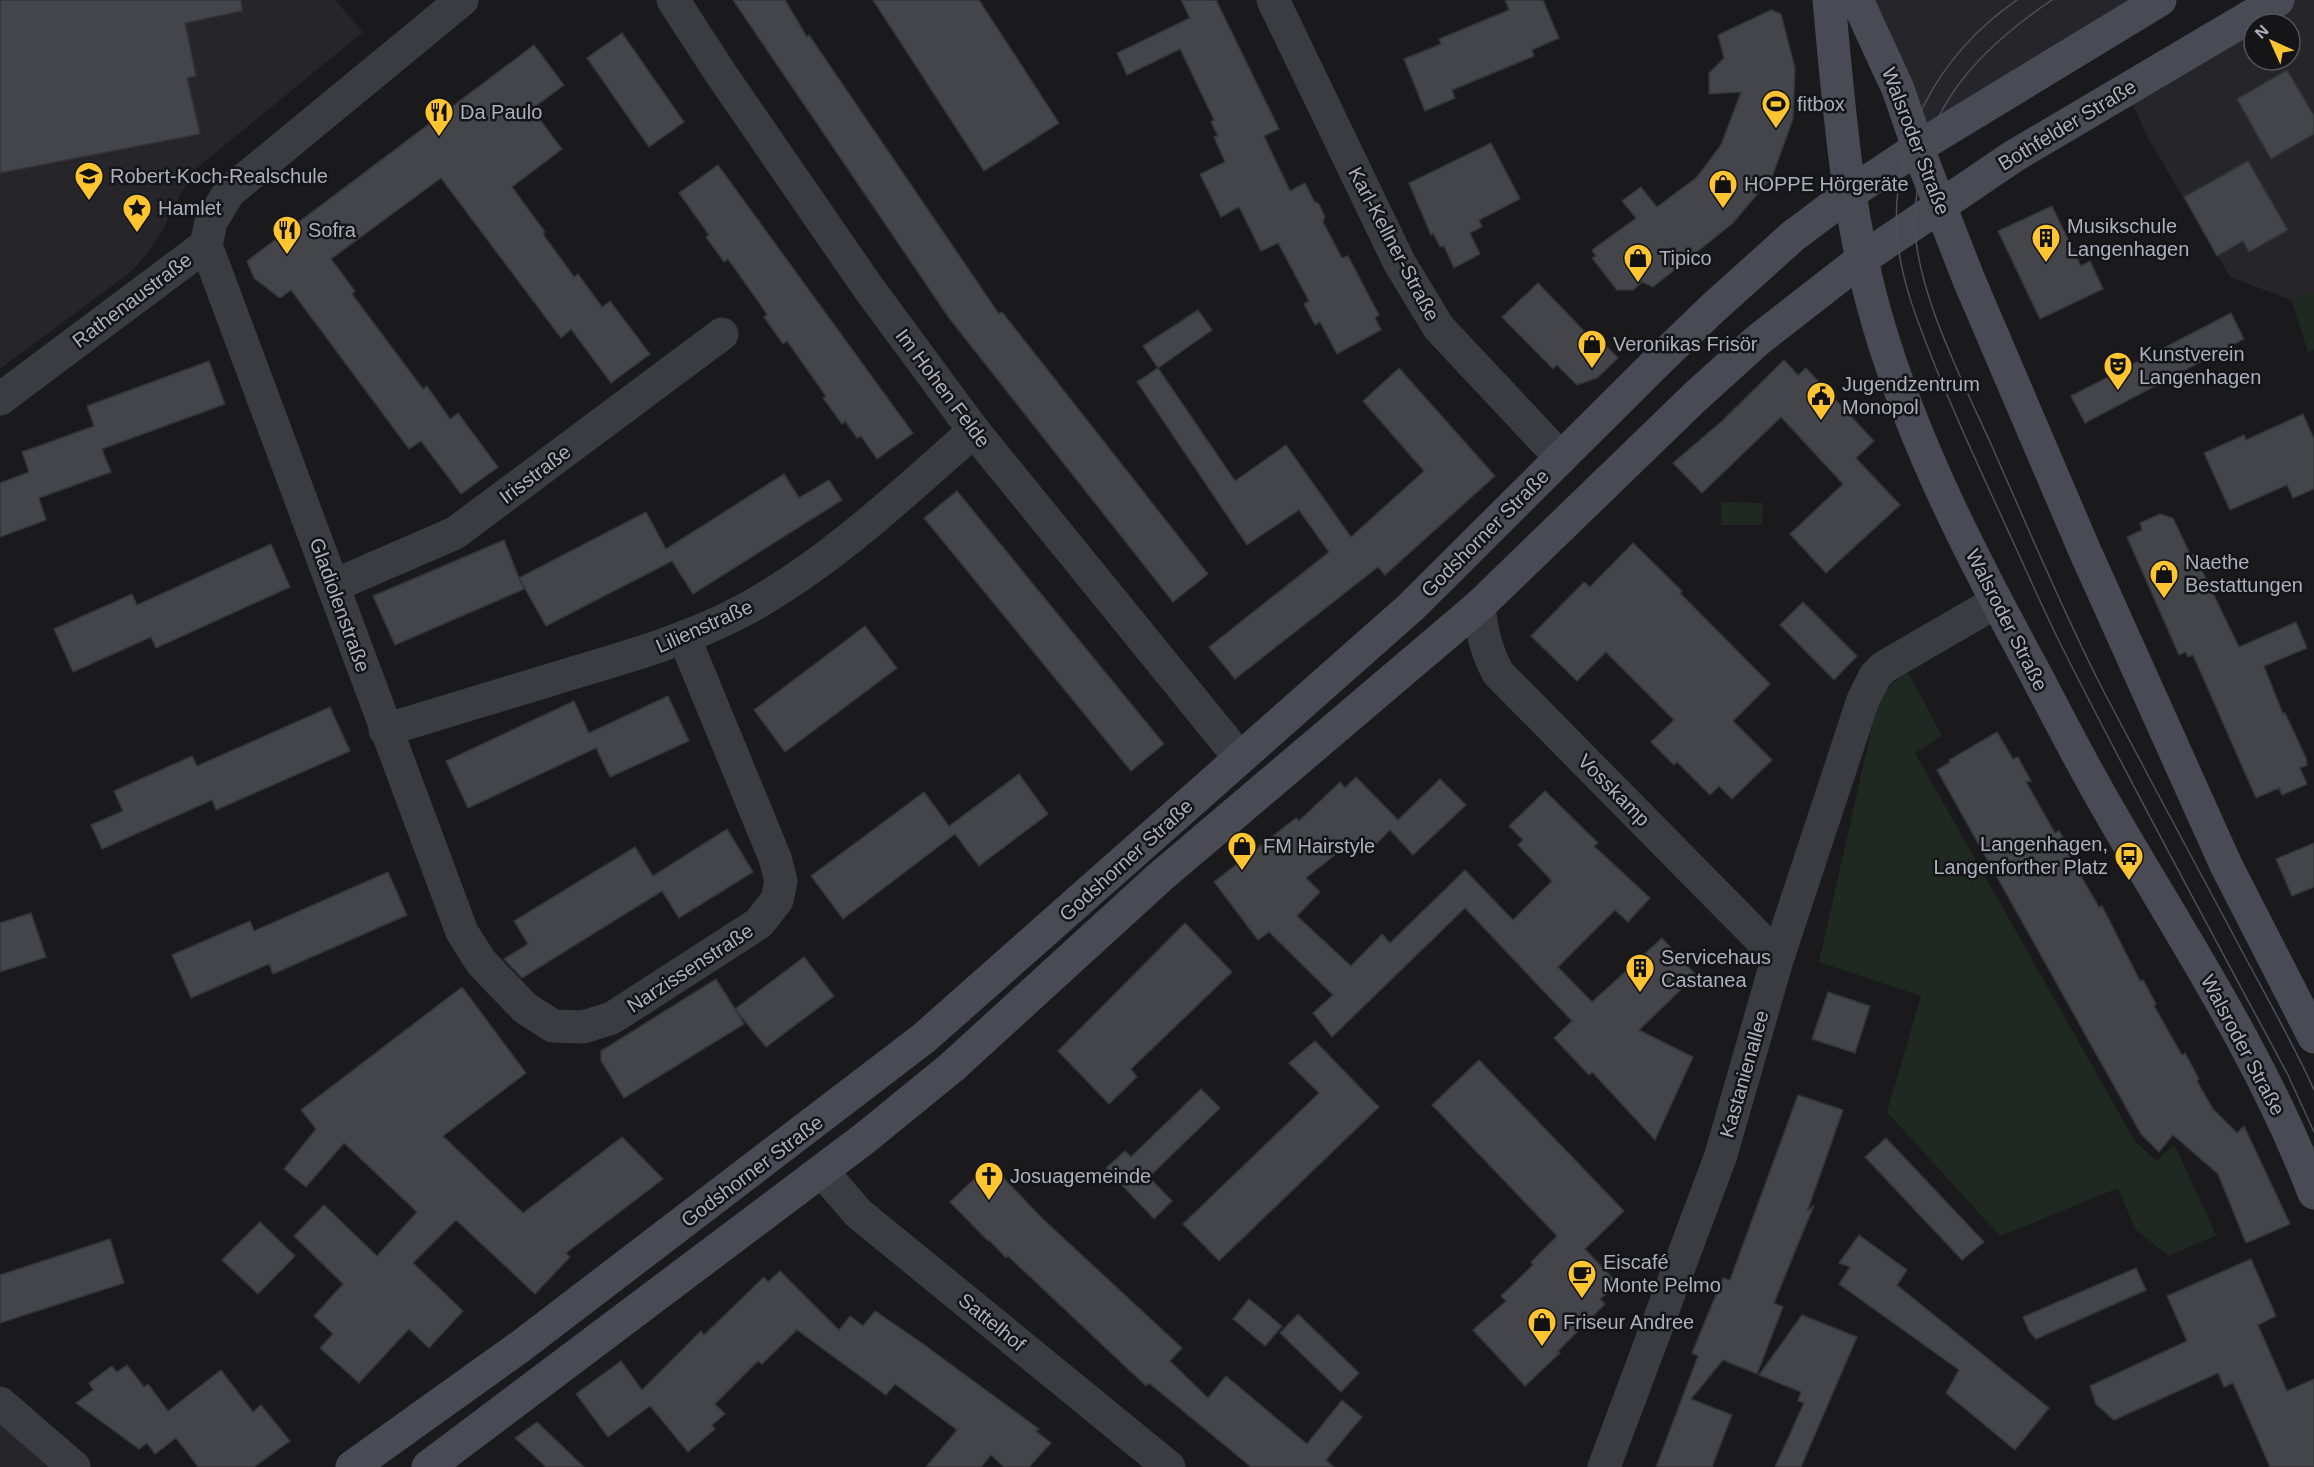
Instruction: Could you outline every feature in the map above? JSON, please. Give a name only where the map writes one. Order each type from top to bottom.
[{"type":"main road","name":"Walsroder Straße","points":[[1829,0],[1849,194],[1878,323],[1900,388],[1940,485],[1996,602],[2107,807],[2214,988],[2259,1072],[2299,1154],[2314,1193]]},
{"type":"main road","name":"Walsroder Straße","points":[[1857,0],[1898,89],[1917,148],[1969,280],[2084,549],[2226,865],[2314,1037]]},
{"type":"main road","points":[[1849,194],[1917,148],[2160,0]]},
{"type":"main road","name":"Bothfelder Straße","points":[[1862,259],[2014,156],[2278,0]]},
{"type":"main road","name":"Godshorner Straße","points":[[352,1467],[529,1340],[924,1038],[1412,607],[1713,308],[1794,236],[1849,194]]},
{"type":"main road","name":"Godshorner Straße","points":[[428,1467],[822,1171],[952,1067],[1161,877],[1479,606],[1695,397],[1758,340],[1862,259]]},
{"type":"street","name":"Rathenaustraße","points":[[0,399],[206,245],[211,222],[229,192],[462,0]]},
{"type":"street","name":"Im Hohen Felde","points":[[673,0],[721,74],[861,276],[974,431],[1239,758]]},
{"type":"street","name":"Karl-Kellner-Straße","points":[[1273,0],[1399,262],[1438,328],[1561,458]]},
{"type":"street","name":"Gladiolenstraße","points":[[206,245],[462,932],[481,962]]},
{"type":"street","name":"Irisstraße","points":[[333,586],[455,534],[722,334]]},
{"type":"street","name":"Lilienstraße","points":[[385,730],[647,651],[744,610],[812,568],[859,532],[974,431]]},
{"type":"street","name":"Kastanienallee","points":[[1604,1467],[1720,1158],[1778,957],[1853,725],[1875,676],[1898,658],[1996,602]]},
{"type":"street","name":"Vosskamp","points":[[1479,606],[1481,628],[1488,655],[1498,673],[1778,957]]},
{"type":"street","name":"Narzissenstraße","points":[[481,962],[525,1008],[553,1026],[583,1027],[612,1018],[665,985],[759,923],[777,900],[781,881],[775,858],[684,637]]},
{"type":"street","name":"Sattelhof","points":[[822,1171],[858,1213],[1169,1467]]},
{"type":"street","points":[[0,1403],[74,1467]]},
{"type":"shaded area","name":"Robert-Koch-Realschule","points":[[0,0],[335,0],[363,32],[192,172],[163,229],[147,254],[128,274],[0,369]]},
{"type":"shaded area","points":[[1857,0],[2161,0],[1928,141]]},
{"type":"shaded area","points":[[2280,0],[2314,0],[2314,293],[2291,300],[2230,277],[2148,138],[2132,103],[2242,26],[2242,72],[2302,72],[2302,12],[2263,12]]},
{"type":"shaded area","points":[[2314,293],[2314,349],[2308,352],[2291,300]]},
{"type":"shaded area","points":[[1721,502],[1763,503],[1762,525],[1721,525]]},
{"type":"shaded area","points":[[1907,670],[1942,736],[1915,753],[2136,1143],[2157,1161],[2174,1144],[2216,1235],[2169,1256],[2135,1229],[2118,1188],[2000,1236],[1887,1112],[1921,996],[1819,962],[1879,696]]},
{"type":"shaded area","points":[[0,1403],[74,1467],[0,1467]]},
{"type":"building","points":[[0,0],[241,0],[242,11],[185,23],[196,76],[187,78],[200,134],[0,173]]},
{"type":"building","points":[[733,0],[785,0],[807,37],[809,35],[999,314],[1002,312],[1208,574],[1173,602],[949,318]]},
{"type":"building","points":[[873,0],[979,0],[1059,123],[984,171]]},
{"type":"building","points":[[1181,0],[1216,0],[1279,129],[1264,136],[1290,191],[1305,183],[1314,201],[1319,204],[1325,217],[1323,222],[1342,258],[1348,256],[1379,315],[1375,318],[1381,330],[1337,354],[1320,322],[1315,325],[1304,304],[1309,301],[1278,243],[1261,251],[1239,207],[1221,217],[1200,174],[1225,162],[1214,137],[1218,136],[1211,122],[1214,120],[1180,49],[1127,75],[1117,53],[1190,18]]},
{"type":"building","points":[[1505,0],[1543,0],[1559,38],[1532,50],[1534,56],[1452,90],[1455,98],[1425,111],[1404,59],[1441,44],[1439,39],[1509,10]]},
{"type":"building","points":[[1771,10],[1781,14],[1795,68],[1793,119],[1772,177],[1733,223],[1653,287],[1642,282],[1633,290],[1617,290],[1592,258],[1596,256],[1592,250],[1636,218],[1622,201],[1641,187],[1657,207],[1697,177],[1721,145],[1741,92],[1709,94],[1709,73],[1724,58],[1718,35]]},
{"type":"building","points":[[622,33],[684,122],[649,147],[587,58]]},
{"type":"building","points":[[534,45],[564,85],[532,109],[562,149],[512,187],[574,277],[578,274],[602,307],[610,301],[650,354],[611,383],[571,329],[561,338],[441,178],[331,259],[355,291],[352,294],[423,389],[427,386],[450,419],[458,413],[498,467],[461,494],[421,441],[409,449],[291,290],[280,298],[254,278],[247,261]]},
{"type":"building","points":[[2284,72],[2288,72],[2314,116],[2314,134],[2271,159],[2237,99]]},
{"type":"building","points":[[1491,143],[1520,199],[1479,220],[1482,227],[1470,233],[1480,254],[1454,268],[1444,246],[1440,247],[1433,233],[1431,235],[1409,183]]},
{"type":"building","points":[[2248,161],[2288,230],[2249,252],[2243,241],[2217,256],[2184,197]]},
{"type":"building","points":[[718,165],[913,433],[877,459],[861,436],[857,438],[845,421],[842,424],[823,398],[826,396],[787,341],[783,344],[764,317],[767,314],[728,259],[724,262],[706,237],[709,235],[679,193]]},
{"type":"building","name":"Musikschule Langenhagen","points":[[2052,206],[2081,266],[2090,261],[2103,289],[2040,319],[1998,231]]},
{"type":"building","points":[[1538,283],[1587,334],[1591,330],[1618,358],[1597,378],[1577,385],[1557,365],[1553,369],[1502,317]]},
{"type":"building","points":[[1198,310],[1212,330],[1158,368],[1143,346]]},
{"type":"building","points":[[2231,313],[2244,339],[2085,423],[2071,396]]},
{"type":"building","points":[[1784,360],[1798,375],[1806,368],[1874,441],[1856,458],[1900,505],[1826,573],[1790,534],[1843,484],[1781,417],[1702,493],[1673,463],[1722,421]]},
{"type":"building","points":[[209,361],[225,404],[102,449],[111,472],[39,498],[46,520],[0,537],[0,483],[29,472],[22,452],[94,426],[87,406]]},
{"type":"building","points":[[1158,368],[1235,481],[1286,445],[1351,537],[1424,471],[1363,401],[1399,368],[1495,476],[1385,575],[1378,567],[1235,679],[1209,647],[1329,552],[1299,510],[1247,545],[1137,382]]},
{"type":"building","points":[[2303,414],[2314,439],[2314,489],[2293,498],[2287,485],[2230,510],[2204,453],[2244,435],[2246,440]]},
{"type":"building","points":[[784,474],[799,498],[829,480],[842,500],[693,594],[672,561],[546,626],[519,578],[646,512],[666,549]]},
{"type":"building","points":[[957,491],[1164,744],[1131,771],[924,518]]},
{"type":"building","points":[[2160,514],[2173,518],[2191,556],[2194,554],[2239,647],[2296,622],[2307,648],[2264,666],[2283,714],[2285,713],[2306,758],[2307,765],[2300,768],[2307,784],[2282,795],[2279,788],[2256,798],[2193,655],[2188,657],[2186,652],[2179,655],[2127,537],[2142,530],[2140,523]]},
{"type":"building","points":[[504,540],[524,589],[395,645],[373,596]]},
{"type":"building","points":[[1633,543],[1770,684],[1733,721],[1772,760],[1732,799],[1719,786],[1710,795],[1677,762],[1674,765],[1651,742],[1674,720],[1606,652],[1577,681],[1531,636],[1584,582],[1590,587]]},
{"type":"building","points":[[271,544],[290,587],[156,648],[151,637],[73,672],[54,629],[132,594],[137,605]]},
{"type":"building","points":[[1803,602],[1857,656],[1834,680],[1780,625]]},
{"type":"building","points":[[865,626],[897,668],[785,752],[754,710]]},
{"type":"building","points":[[668,696],[689,741],[610,777],[596,748],[468,808],[446,761],[574,701],[589,733]]},
{"type":"building","points":[[330,707],[350,751],[216,810],[212,800],[102,849],[91,825],[123,811],[114,791],[192,756],[197,766]]},
{"type":"building","points":[[1997,732],[2013,759],[2018,757],[2031,781],[2026,782],[2055,833],[2059,831],[2073,853],[2069,856],[2099,907],[2102,906],[2140,981],[2143,980],[2156,1004],[2154,1006],[2182,1055],[2185,1053],[2213,1109],[2237,1133],[2244,1126],[2290,1224],[2246,1243],[2218,1174],[2173,1135],[2159,1152],[2141,1134],[1937,770],[1950,762],[1949,760]]},
{"type":"building","points":[[1019,774],[1048,814],[979,866],[955,834],[843,919],[811,876],[924,792],[949,826]]},
{"type":"building","points":[[1356,777],[1398,820],[1440,779],[1466,805],[1413,855],[1390,830],[1369,851],[1360,841],[1355,846],[1351,842],[1306,878],[1320,892],[1297,916],[1351,966],[1382,934],[1390,943],[1465,870],[1513,920],[1552,881],[1518,845],[1523,840],[1509,826],[1545,791],[1598,843],[1594,846],[1650,898],[1628,922],[1615,910],[1558,967],[1592,1002],[1662,938],[1696,975],[1639,1030],[1693,1057],[1655,1140],[1592,1072],[1589,1075],[1554,1038],[1572,1021],[1465,908],[1332,1037],[1313,1013],[1333,995],[1269,932],[1258,940],[1214,882],[1296,818],[1299,821],[1340,782],[1345,788]]},
{"type":"building","points":[[727,829],[753,872],[679,918],[662,891],[522,978],[504,959],[528,944],[514,921],[635,847],[653,876]]},
{"type":"building","points":[[2314,843],[2314,887],[2292,896],[2276,859]]},
{"type":"building","points":[[388,872],[407,915],[273,974],[269,964],[191,998],[172,955],[250,921],[254,931]]},
{"type":"building","points":[[31,913],[46,957],[0,972],[0,923]]},
{"type":"building","points":[[1185,923],[1232,972],[1131,1069],[1137,1077],[1109,1104],[1058,1051]]},
{"type":"building","points":[[804,957],[834,996],[766,1047],[735,1009]]},
{"type":"building","points":[[716,979],[744,1024],[624,1098],[601,1061],[601,1051]]},
{"type":"building","points":[[462,987],[526,1073],[443,1136],[523,1213],[622,1137],[663,1179],[566,1253],[570,1257],[535,1294],[456,1220],[413,1263],[463,1311],[429,1348],[409,1329],[359,1383],[320,1348],[333,1334],[314,1316],[343,1284],[294,1236],[324,1205],[377,1256],[417,1212],[344,1143],[306,1187],[284,1169],[316,1129],[301,1110]]},
{"type":"building","points":[[1828,992],[1870,1006],[1855,1053],[1812,1039]]},
{"type":"building","points":[[1315,1041],[1379,1107],[1219,1261],[1183,1224],[1319,1093],[1289,1063]]},
{"type":"building","points":[[1479,1060],[1624,1211],[1585,1249],[1619,1285],[1600,1299],[1605,1304],[1558,1351],[1560,1353],[1525,1386],[1473,1330],[1506,1301],[1501,1296],[1533,1265],[1531,1262],[1557,1236],[1432,1105]]},
{"type":"building","points":[[1201,1089],[1220,1108],[1149,1177],[1172,1201],[1154,1219],[1106,1168],[1125,1151],[1131,1157]]},
{"type":"building","points":[[1798,1095],[1843,1110],[1807,1212],[1814,1205],[1774,1303],[1783,1307],[1757,1374],[1723,1360],[1691,1399],[1732,1415],[1712,1467],[1656,1467],[1698,1356],[1692,1353],[1723,1278],[1730,1280]]},
{"type":"building","points":[[1886,1138],[1984,1242],[1962,1260],[1865,1157]]},
{"type":"building","points":[[990,1164],[1044,1220],[1182,1348],[1170,1361],[1208,1398],[1226,1376],[1307,1444],[1342,1400],[1362,1417],[1326,1460],[1334,1467],[1251,1467],[1149,1383],[1146,1386],[1008,1256],[1006,1258],[950,1202]]},
{"type":"building","points":[[260,1222],[295,1256],[258,1294],[222,1260]]},
{"type":"building","points":[[1859,1235],[1907,1270],[1897,1285],[2049,1408],[2015,1450],[1946,1393],[1959,1370],[1839,1284],[1850,1267],[1839,1263]]},
{"type":"building","points":[[110,1239],[124,1283],[0,1323],[0,1275]]},
{"type":"building","points":[[2251,1259],[2276,1316],[2258,1325],[2287,1391],[2314,1379],[2314,1467],[2270,1467],[2233,1383],[2224,1387],[2218,1373],[2114,1420],[2096,1404],[2090,1386],[2187,1341],[2167,1296]]},
{"type":"building","points":[[2136,1268],[2146,1290],[2036,1339],[2029,1331],[2023,1317]]},
{"type":"building","points":[[780,1271],[839,1330],[850,1316],[863,1326],[875,1311],[1039,1429],[1036,1431],[1051,1443],[1029,1467],[1004,1467],[991,1455],[981,1467],[926,1467],[957,1430],[895,1384],[886,1395],[797,1330],[762,1364],[758,1361],[715,1404],[725,1414],[712,1425],[715,1429],[688,1452],[650,1406],[608,1437],[576,1394],[621,1361],[642,1390],[701,1331],[704,1335],[764,1277],[768,1282]]},
{"type":"building","points":[[1249,1299],[1282,1326],[1265,1346],[1233,1319]]},
{"type":"building","points":[[1298,1314],[1359,1373],[1341,1392],[1280,1333]]},
{"type":"building","points":[[1802,1315],[1857,1337],[1801,1467],[1775,1467],[1804,1403],[1798,1401],[1801,1392],[1759,1375]]},
{"type":"building","points":[[127,1365],[144,1387],[148,1384],[168,1411],[221,1370],[253,1412],[261,1405],[290,1441],[254,1467],[198,1467],[176,1438],[155,1454],[147,1443],[139,1449],[76,1403],[93,1390],[89,1383],[112,1366],[117,1372]]},
{"type":"building","points":[[537,1422],[584,1467],[546,1467],[515,1438]]},
{"type":"tram line","points":[[2017,0],[1964,46],[1943,73],[1925,103],[1911,134],[1902,167],[1897,201],[1897,237],[1905,282],[1919,325],[1952,408],[2050,623],[2143,805],[2288,1075],[2314,1132]]},
{"type":"tram line","points":[[2052,0],[1996,43],[1953,92],[1937,120],[1925,150],[1918,184],[1915,221],[1922,275],[1954,363],[2088,660],[2289,1038],[2314,1090]]},
{"type":"place","name":"fitbox","points":[[1776,130]]},
{"type":"place","name":"Da Paulo","points":[[439,138]]},
{"type":"place","name":"Robert-Koch-Realschule","points":[[89,202]]},
{"type":"place","name":"HOPPE Hörgeräte","points":[[1723,210]]},
{"type":"place","name":"Hamlet","points":[[137,234]]},
{"type":"place","name":"Sofra","points":[[287,256]]},
{"type":"place","name":"Musikschule Langenhagen","points":[[2046,264]]},
{"type":"place","name":"Tipico","points":[[1638,284]]},
{"type":"place","name":"Veronikas Frisör","points":[[1592,370]]},
{"type":"place","name":"Kunstverein Langenhagen","points":[[2118,392]]},
{"type":"place","name":"Jugendzentrum Monopol","points":[[1821,422]]},
{"type":"place","name":"Naethe Bestattungen","points":[[2164,600]]},
{"type":"place","name":"FM Hairstyle","points":[[1242,872]]},
{"type":"place","name":"Langenhagen, Langenforther Platz","points":[[2129,882]]},
{"type":"place","name":"Servicehaus Castanea","points":[[1640,994]]},
{"type":"place","name":"Josuagemeinde","points":[[989,1202]]},
{"type":"place","name":"Eiscafé Monte Pelmo","points":[[1582,1300]]},
{"type":"place","name":"Friseur Andree","points":[[1542,1348]]}]
